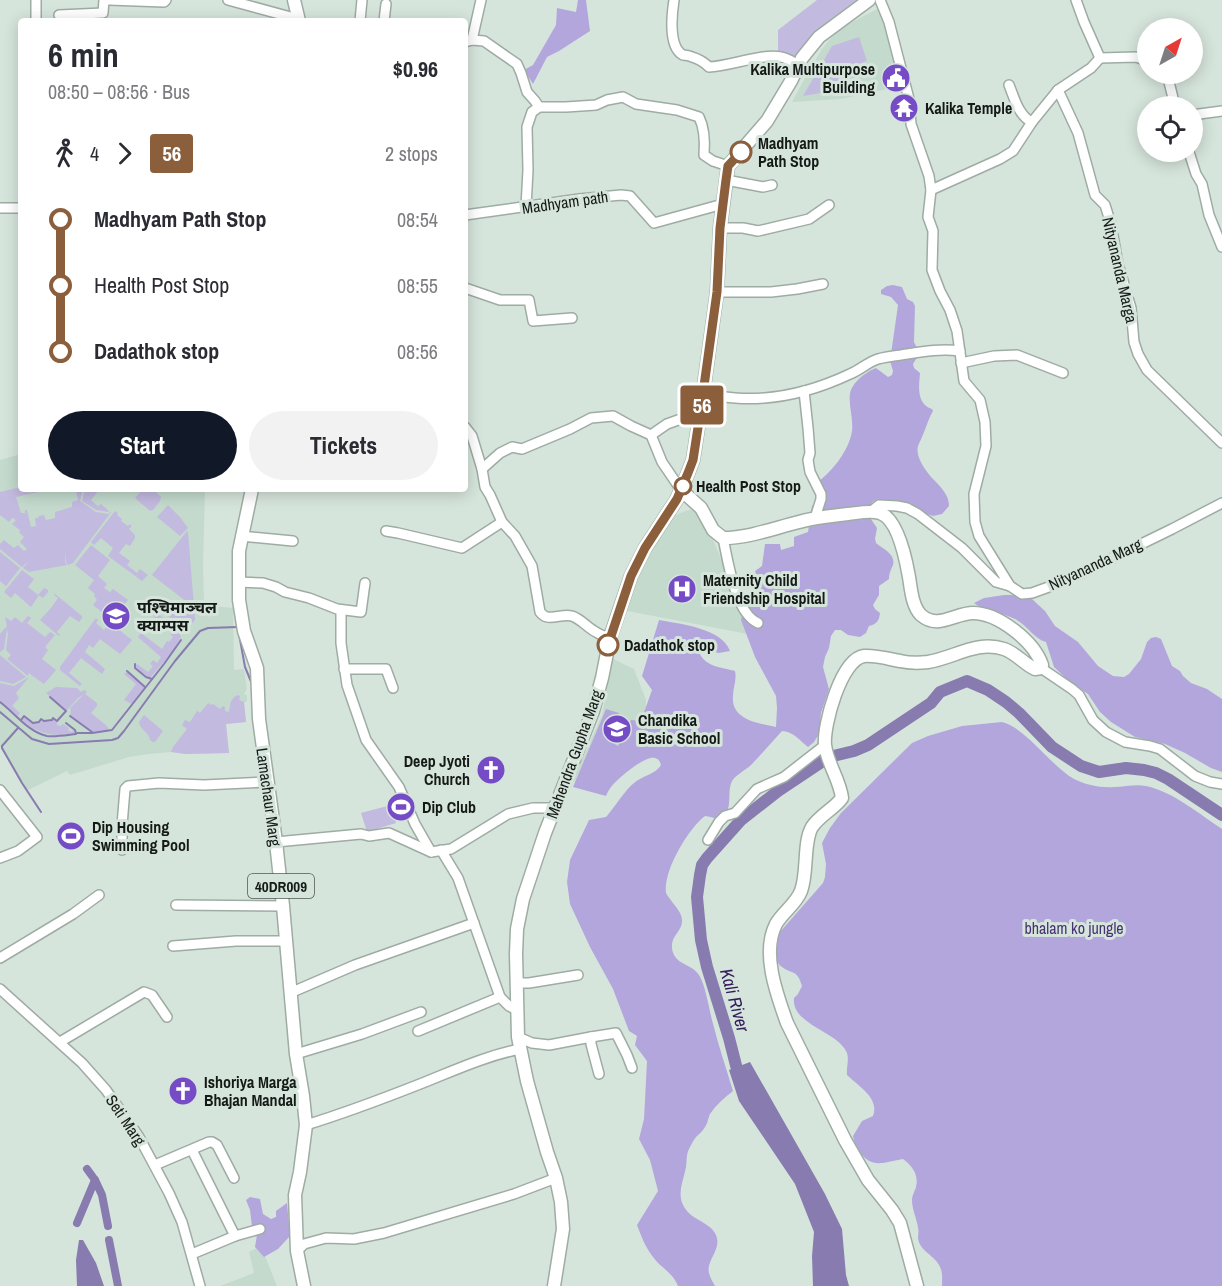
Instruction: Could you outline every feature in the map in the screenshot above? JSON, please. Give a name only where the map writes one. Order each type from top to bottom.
[{"type":"main road","points":[[294,0],[298,18]]},
{"type":"main road","points":[[728,166],[768,121],[802,57],[819,37],[869,0]]},
{"type":"main road","name":"Mahendra Gupha Marg","points":[[554,1286],[562,1229],[561,1202],[527,1081],[519,1043],[517,929],[524,900],[555,808],[593,711],[610,638],[631,576],[645,548],[677,499],[693,460],[717,292],[720,228],[728,166]]},
{"type":"main road","points":[[681,490],[701,508],[713,530],[723,538],[757,534],[815,518],[882,513],[894,527],[900,542],[914,603],[922,616],[938,621],[971,613],[992,617],[1025,640],[1042,665],[1038,670],[1031,668],[1012,653],[996,647],[977,648],[928,662],[903,662],[866,656],[851,663],[842,679],[830,713],[826,735],[826,749],[842,795],[841,800],[818,821],[810,832],[802,890],[772,933],[770,957],[772,976],[787,1023],[845,1140],[868,1180],[900,1223],[917,1286]]},
{"type":"main road","name":"Lamachaur Marg","points":[[251,492],[239,551],[239,600],[242,622],[257,668],[259,719],[276,842],[296,1054],[306,1125],[295,1195],[297,1251],[304,1286]]},
{"type":"street","points":[[36,0],[36,18]]},
{"type":"street","points":[[59,15],[104,13],[104,0]]},
{"type":"street","points":[[109,0],[154,3],[166,0]]},
{"type":"street","points":[[228,0],[291,18]]},
{"type":"street","points":[[360,18],[362,0]]},
{"type":"street","points":[[481,0],[468,41],[484,41],[516,64],[522,73],[527,92],[539,107]]},
{"type":"street","points":[[675,0],[671,22],[673,36],[678,49],[684,55],[702,61],[709,67],[770,56],[782,57],[799,65]]},
{"type":"street","points":[[880,0],[889,22],[909,99],[911,124],[929,176],[931,190],[928,217],[933,231],[932,270],[957,332],[964,381],[980,400],[985,422],[986,446],[974,494],[975,522],[979,536],[1010,586]]},
{"type":"street","points":[[1076,0],[1100,58]]},
{"type":"street","points":[[384,18],[386,4]]},
{"type":"street","points":[[931,190],[1013,151],[1032,122],[1058,90],[1092,68],[1100,58],[1137,59]]},
{"type":"street","points":[[1009,85],[1021,112],[1032,122]]},
{"type":"street","name":"Nityananda Marga","points":[[1058,90],[1078,133],[1095,195],[1105,205],[1108,214],[1118,264],[1131,308],[1134,342],[1138,354],[1147,370],[1222,443]]},
{"type":"street","points":[[526,207],[528,170],[526,137],[529,117],[539,107],[596,105],[623,97],[636,104],[690,114],[699,117],[702,123],[705,141],[704,155],[728,166]]},
{"type":"street","points":[[1203,114],[1222,111]]},
{"type":"street","points":[[1192,162],[1202,184],[1209,215],[1222,247]]},
{"type":"street","points":[[726,180],[763,187],[772,184]]},
{"type":"street","name":"Madhyam path","points":[[468,215],[621,195],[630,196],[654,223],[723,204]]},
{"type":"street","points":[[720,228],[743,228],[758,231],[809,219],[829,205]]},
{"type":"street","points":[[0,208],[18,208]]},
{"type":"street","points":[[717,292],[771,292],[824,284]]},
{"type":"street","points":[[468,289],[500,300],[529,300],[533,321],[572,318]]},
{"type":"street","points":[[703,392],[750,399],[789,395],[852,373],[879,358],[926,351],[960,351]]},
{"type":"street","points":[[961,363],[1006,354],[1017,355],[1063,373]]},
{"type":"street","points":[[804,390],[810,453],[808,460],[810,472],[821,494],[815,518]]},
{"type":"street","points":[[651,435],[667,424],[692,415],[701,408]]},
{"type":"street","points":[[482,468],[500,453],[512,447],[522,449],[591,418],[613,416],[651,435],[662,462],[681,490]]},
{"type":"street","points":[[468,431],[472,436],[482,468],[485,488],[502,522],[515,536],[532,566],[540,612],[546,618],[573,616],[596,632],[610,638]]},
{"type":"street","name":"Nityananda Marg","points":[[1010,586],[1022,594],[1057,584],[1222,503]]},
{"type":"street","points":[[876,512],[874,509],[882,505],[907,508],[918,514],[962,548],[996,582],[1010,586]]},
{"type":"street","points":[[386,531],[462,548],[502,522]]},
{"type":"street","points":[[242,536],[293,541]]},
{"type":"street","points":[[723,538],[731,574],[741,602],[749,617],[758,623]]},
{"type":"street","points":[[238,582],[276,586],[285,592],[341,610],[361,612],[365,583]]},
{"type":"street","points":[[341,610],[341,643],[346,685],[366,740],[399,787],[415,824],[431,852]]},
{"type":"street","points":[[1041,668],[1079,695],[1093,720],[1106,732],[1125,742],[1160,749],[1195,776],[1222,784]]},
{"type":"street","points":[[344,669],[386,669],[393,688]]},
{"type":"street","points":[[708,840],[719,822],[725,816],[735,813],[757,789],[784,777],[826,749]]},
{"type":"street","points":[[122,850],[123,807],[125,789],[128,786],[159,783],[204,785],[267,782]]},
{"type":"street","points":[[0,790],[37,837],[18,851],[0,858]]},
{"type":"street","points":[[276,842],[389,833],[431,852],[451,849],[508,814],[533,808],[555,808]]},
{"type":"street","points":[[441,850],[458,878],[500,997],[517,1010]]},
{"type":"street","points":[[0,958],[73,914],[99,895]]},
{"type":"street","points":[[176,905],[283,906]]},
{"type":"street","points":[[290,993],[355,965],[474,923]]},
{"type":"street","points":[[173,946],[236,941],[286,941]]},
{"type":"street","points":[[517,983],[578,975]]},
{"type":"street","name":"Seti Marg","points":[[0,989],[82,1063],[106,1090],[140,1137],[170,1193],[182,1222],[200,1286]]},
{"type":"street","points":[[60,1042],[144,992],[152,995],[167,1017]]},
{"type":"street","points":[[418,1031],[500,997]]},
{"type":"street","points":[[296,1054],[362,1034],[422,1012]]},
{"type":"street","points":[[306,1125],[341,1114],[500,1053],[519,1043],[549,1045],[616,1033],[632,1068]]},
{"type":"street","points":[[591,1037],[599,1074]]},
{"type":"street","points":[[155,1165],[212,1142],[217,1145],[234,1178]]},
{"type":"street","points":[[192,1150],[235,1236]]},
{"type":"street","points":[[297,1251],[304,1244],[326,1238],[354,1239],[384,1233],[514,1194],[556,1178]]},
{"type":"street","points":[[192,1254],[235,1236],[260,1229]]},
{"type":"shaded area","points":[[817,0],[857,0],[810,38],[795,62],[778,55],[778,30]]},
{"type":"shaded area","points":[[879,8],[896,65],[888,67],[892,88],[841,99],[792,102],[822,49],[840,27]]},
{"type":"shaded area","points":[[859,37],[867,61],[858,64],[855,87],[803,96],[832,46]]},
{"type":"shaded area","name":"पश्‍चिमाञ्‍चल क्याम्पस","points":[[18,455],[18,492],[205,492],[204,605],[233,608],[234,670],[244,669],[247,689],[244,694],[247,695],[247,701],[244,703],[246,722],[226,724],[229,753],[171,752],[129,757],[70,775],[67,771],[26,791],[0,747],[0,460]]},
{"type":"shaded area","points":[[18,488],[18,492],[38,492],[16,497],[21,513],[27,510],[31,527],[36,526],[35,518],[39,516],[44,515],[46,520],[55,518],[55,512],[72,507],[72,502],[78,500],[76,492],[82,492],[80,501],[96,512],[108,514],[112,511],[73,563],[68,565],[66,562],[66,551],[65,562],[67,565],[29,572],[23,568],[29,561],[22,567],[0,549],[0,544],[4,540],[14,548],[18,545],[24,551],[27,549],[20,542],[24,537],[19,532],[20,530],[12,524],[16,520],[12,518],[9,522],[0,515],[0,492]]},
{"type":"shaded area","points":[[84,492],[98,492],[91,500],[98,506],[101,504],[109,511],[96,510],[82,501]]},
{"type":"shaded area","points":[[140,492],[156,492],[161,497],[150,511],[135,498]]},
{"type":"shaded area","points":[[168,505],[188,528],[180,536],[157,517]]},
{"type":"shaded area","name":"Maternity Child Friendship Hospital","points":[[695,509],[706,523],[753,635],[622,610],[639,565],[670,518]]},
{"type":"shaded area","points":[[115,511],[122,519],[121,521],[132,526],[129,529],[135,535],[130,546],[126,544],[119,553],[130,561],[127,565],[137,573],[140,569],[148,575],[142,581],[108,556],[113,548],[101,538],[94,545],[91,542]]},
{"type":"shaded area","points":[[187,531],[195,620],[192,623],[179,623],[157,609],[159,607],[167,613],[176,602],[183,607],[187,602],[152,575]]},
{"type":"shaded area","points":[[91,545],[110,560],[98,576],[107,584],[104,588],[110,592],[113,589],[128,600],[112,620],[93,605],[97,600],[95,594],[88,588],[94,580],[75,565]]},
{"type":"shaded area","points":[[0,552],[20,568],[6,586],[0,581]]},
{"type":"shaded area","points":[[22,570],[34,579],[28,587],[38,595],[44,588],[48,590],[43,598],[39,595],[31,607],[15,593],[11,598],[4,592]]},
{"type":"shaded area","points":[[55,594],[82,616],[79,622],[70,616],[57,632],[59,636],[40,620],[58,598]]},
{"type":"shaded area","points":[[156,613],[178,628],[181,637],[172,652],[150,678],[135,666],[137,664],[148,672],[153,666],[150,664],[153,660],[157,663],[161,657],[138,637],[141,633],[162,649],[173,637],[170,634],[172,631],[153,616]]},
{"type":"shaded area","points":[[28,616],[31,618],[27,623],[45,637],[50,632],[55,635],[45,647],[48,650],[42,659],[56,670],[44,684],[29,672],[28,676],[7,659],[11,655],[6,650],[7,629],[4,649],[0,652],[0,634],[7,626],[5,617],[11,621],[15,617],[22,623]]},
{"type":"shaded area","points":[[96,618],[98,620],[96,623],[104,630],[110,623],[132,640],[120,654],[100,639],[93,648],[89,645],[85,652],[105,669],[102,674],[81,658],[69,673],[82,684],[80,686],[60,670],[60,667]]},
{"type":"shaded area","points":[[0,655],[26,677],[13,684],[0,681]]},
{"type":"shaded area","name":"Chandika Basic School","points":[[613,659],[634,669],[646,700],[646,711],[642,722],[595,792],[571,779],[602,715]]},
{"type":"shaded area","points":[[127,672],[145,687],[132,704],[124,700],[136,684],[124,674]]},
{"type":"shaded area","points":[[29,677],[16,693],[19,698],[12,706],[20,713],[18,716],[0,701],[0,683],[14,686]]},
{"type":"shaded area","points":[[56,687],[77,688],[81,692],[84,690],[87,692],[85,694],[97,703],[91,713],[109,730],[92,732],[70,716],[70,708],[84,694],[66,711],[46,693]]},
{"type":"shaded area","points":[[238,695],[239,700],[244,702],[246,722],[226,724],[229,753],[171,752],[187,729],[182,725],[185,720],[190,722],[197,711],[200,713],[208,703],[220,709],[223,706],[225,711],[229,712],[232,700]]},
{"type":"shaded area","points":[[144,715],[163,731],[155,742],[150,740],[140,725],[139,722]]},
{"type":"shaded area","points":[[24,717],[32,723],[54,719],[57,725],[63,724],[75,733],[54,735],[42,732],[24,722],[22,720]]},
{"type":"shaded area","points":[[391,805],[396,823],[367,832],[361,813]]},
{"type":"shaded area","points":[[750,1062],[825,1194],[842,1229],[849,1286],[813,1286],[814,1232],[795,1184],[739,1101],[729,1070]]},
{"type":"shaded area","points":[[79,1240],[83,1240],[96,1263],[104,1286],[77,1286],[76,1260]]},
{"type":"shaded area","points":[[261,1246],[277,1286],[220,1286],[254,1273],[249,1252]]},
{"type":"green space","points":[[578,0],[586,0],[590,31],[547,57],[533,84],[524,70],[533,65],[556,25],[557,8],[576,12]]},
{"type":"green space","points":[[893,285],[902,287],[907,299],[915,306],[914,342],[918,356],[913,364],[920,373],[921,399],[933,411],[918,446],[918,455],[924,468],[942,488],[949,506],[942,514],[933,516],[921,512],[891,511],[878,499],[872,502],[867,513],[877,528],[876,543],[891,555],[893,565],[889,579],[879,586],[879,595],[873,605],[880,613],[877,622],[869,626],[866,633],[860,637],[848,635],[841,630],[835,630],[831,636],[823,667],[829,689],[821,713],[819,734],[808,747],[793,734],[782,731],[750,766],[732,781],[729,806],[724,816],[716,818],[705,816],[691,830],[668,874],[666,893],[682,920],[673,939],[672,949],[676,958],[693,969],[701,979],[733,1091],[712,1111],[707,1124],[691,1144],[681,1190],[683,1206],[690,1214],[712,1229],[717,1238],[717,1247],[709,1264],[710,1277],[715,1286],[678,1286],[672,1276],[651,1255],[637,1225],[658,1191],[650,1160],[639,1139],[644,1119],[647,1061],[635,1045],[637,1036],[629,1031],[613,989],[570,904],[567,882],[570,860],[589,820],[606,817],[630,786],[656,771],[661,765],[655,758],[645,760],[614,783],[606,796],[573,787],[606,709],[619,713],[611,742],[618,746],[631,720],[641,721],[652,690],[642,676],[659,620],[699,628],[710,632],[726,643],[730,651],[719,653],[700,649],[699,652],[709,664],[735,671],[734,704],[741,715],[754,722],[776,727],[776,696],[755,657],[741,620],[745,603],[761,587],[755,571],[762,566],[765,544],[780,544],[781,550],[794,546],[794,537],[808,532],[812,506],[818,501],[818,482],[838,462],[851,436],[850,394],[854,385],[876,368],[888,377],[892,375],[890,361],[898,305],[891,297],[881,294],[881,290]]},
{"type":"green space","points":[[1027,595],[1045,611],[1055,626],[1078,642],[1098,666],[1113,676],[1124,677],[1129,674],[1141,659],[1147,642],[1151,638],[1161,639],[1172,666],[1191,683],[1207,689],[1222,699],[1222,772],[1165,744],[1135,737],[1111,722],[1100,712],[1088,694],[1054,667],[1046,642],[1015,619],[974,603],[984,598]]},
{"type":"green space","name":"bhalam ko jungle","points":[[1002,722],[1029,739],[1074,779],[1099,786],[1142,785],[1156,789],[1186,804],[1222,829],[1222,1286],[942,1286],[942,1274],[938,1263],[919,1243],[912,1204],[917,1182],[914,1171],[903,1159],[874,1163],[859,1151],[853,1136],[862,1121],[873,1116],[871,1098],[847,1075],[847,1054],[841,1044],[806,1021],[795,1007],[794,998],[802,986],[796,975],[779,964],[775,951],[776,942],[779,933],[823,883],[826,864],[822,843],[830,828],[841,813],[912,743],[962,726]]},
{"type":"green space","points":[[250,1197],[260,1199],[263,1214],[271,1219],[276,1217],[276,1211],[287,1203],[290,1236],[278,1249],[264,1257],[255,1247],[257,1235],[252,1227],[246,1200]]},
{"type":"waterway","points":[[0,712],[32,739],[49,744],[118,738],[200,631],[208,628],[238,627]]},
{"type":"waterway","points":[[239,634],[245,667],[252,684]]},
{"type":"waterway","points":[[77,733],[112,730],[181,640]]},
{"type":"waterway","points":[[135,664],[135,668],[152,679]]},
{"type":"waterway","points":[[127,671],[145,687]]},
{"type":"waterway","name":"Kali River","points":[[740,1081],[701,940],[697,897],[702,865],[741,820],[778,791],[829,757],[868,745],[931,703],[940,692],[967,681],[988,690],[1019,713],[1052,747],[1081,766],[1099,772],[1126,768],[1156,773],[1222,815]]},
{"type":"waterway","points":[[21,720],[24,716],[33,723],[41,719],[44,721],[53,718],[57,721],[66,711],[50,697]]},
{"type":"waterway","points":[[0,702],[40,734],[47,736],[76,734],[75,730],[66,723]]},
{"type":"waterway","points":[[70,716],[92,732]]},
{"type":"waterway","points":[[18,728],[2,748],[41,812]]},
{"type":"waterway","points":[[77,1223],[95,1180],[87,1169]]},
{"type":"waterway","points":[[95,1180],[102,1195],[108,1226]]},
{"type":"waterway","points":[[109,1240],[118,1286]]},
{"type":"bus line","name":"56","points":[[608,645],[631,576],[645,548],[677,499],[693,460],[717,292],[720,228],[728,166],[741,152]]},
{"type":"place","name":"Kalika Multipurpose Building","points":[[896,78]]},
{"type":"place","name":"Kalika Temple","points":[[904,108]]},
{"type":"place","name":"Madhyam Path Stop","points":[[741,152]]},
{"type":"place","name":"Health Post Stop","points":[[683,486]]},
{"type":"place","name":"Maternity Child Friendship Hospital","points":[[682,589]]},
{"type":"place","name":"पश्‍चिमाञ्‍चल क्याम्पस","points":[[116,616]]},
{"type":"place","name":"Dadathok stop","points":[[608,645]]},
{"type":"place","name":"Chandika Basic School","points":[[617,729]]},
{"type":"place","name":"Deep Jyoti Church","points":[[491,770]]},
{"type":"place","name":"Dip Club","points":[[401,807]]},
{"type":"place","name":"Dip Housing Swimming Pool","points":[[71,836]]},
{"type":"place","name":"Ishoriya Marga Bhajan Mandal","points":[[183,1091]]}]
